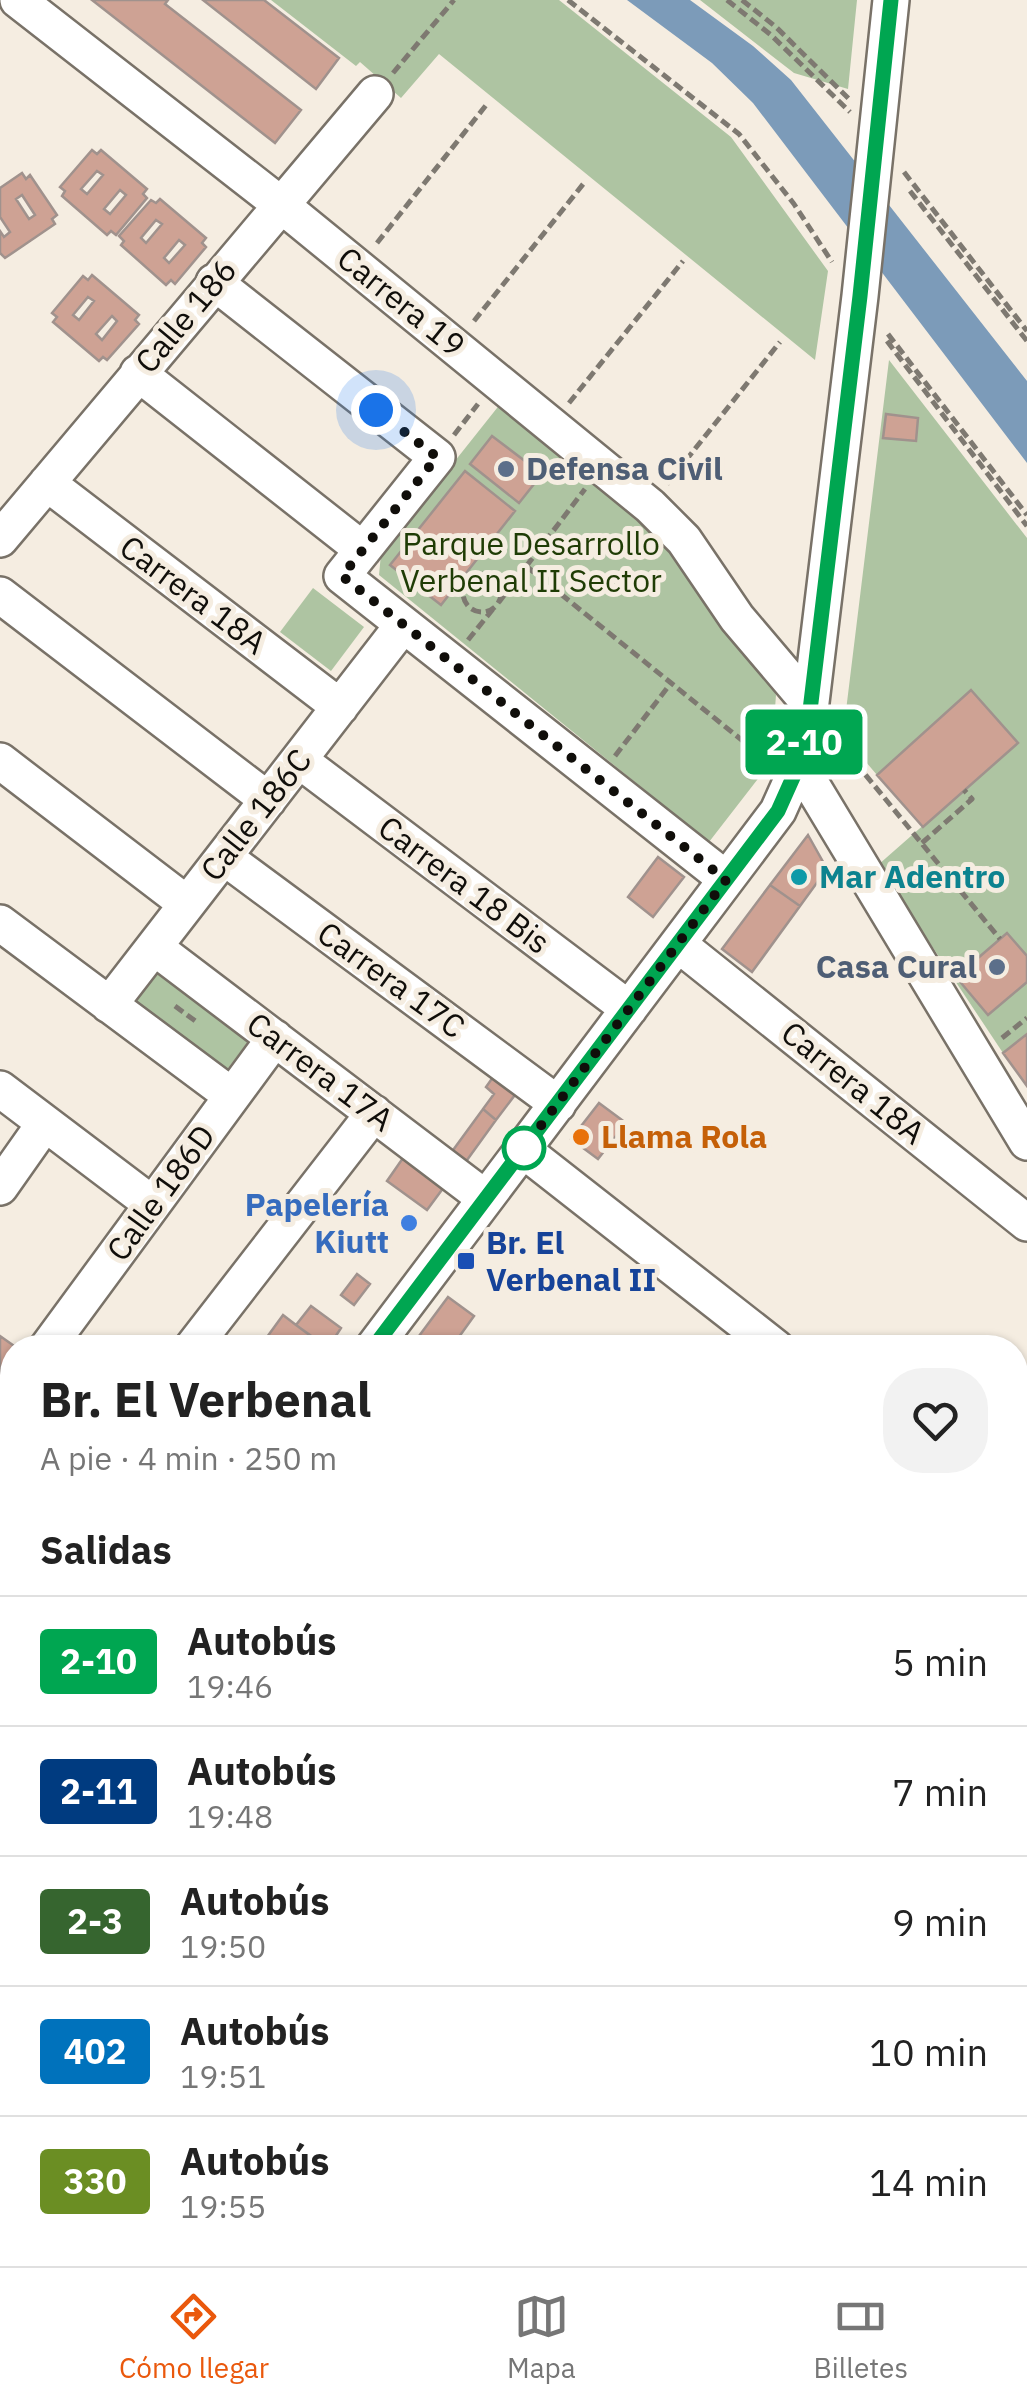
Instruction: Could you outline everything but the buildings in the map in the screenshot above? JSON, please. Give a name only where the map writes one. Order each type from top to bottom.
[{"type":"street","name":"Carrera 19","points":[[18,0],[280,204],[650,506],[684,540],[752,636],[819,717]]},
{"type":"street","points":[[382,1335],[778,811],[788,766],[819,717],[819,627],[891,0]]},
{"type":"street","name":"Calle 186","points":[[0,539],[375,94]]},
{"type":"street","points":[[214,282],[437,457],[353,563]]},
{"type":"street","points":[[138,373],[353,563],[403,624],[726,880]]},
{"type":"street","name":"Carrera 18A","points":[[47,483],[340,707]]},
{"type":"street","points":[[0,595],[268,800]]},
{"type":"street","name":"Calle 186C","points":[[109,1005],[403,624]]},
{"type":"street","points":[[752,636],[772,647],[790,650],[806,642],[819,627]]},
{"type":"street","name":"Carrera 18 Bis","points":[[299,760],[629,1009]]},
{"type":"street","points":[[0,761],[187,904]]},
{"type":"street","points":[[788,766],[1027,1142]]},
{"type":"street","name":"Carrera 17C","points":[[224,857],[558,1104]]},
{"type":"street","points":[[0,923],[232,1096]]},
{"type":"street","name":"Carrera 18A","points":[[678,944],[1027,1223]]},
{"type":"street","name":"Carrera 17A","points":[[154,947],[486,1198]]},
{"type":"street","name":"Calle 186D","points":[[56,1335],[275,1038]]},
{"type":"street","points":[[0,1089],[152,1204]]},
{"type":"street","points":[[202,1335],[374,1113]]},
{"type":"street","points":[[0,1187],[45,1123]]},
{"type":"street","points":[[522,1149],[759,1335]]},
{"type":"path","points":[[375,94],[454,0]]},
{"type":"path","points":[[568,0],[739,134],[860,294],[886,344],[1027,526]]},
{"type":"path","points":[[742,0],[776,27],[876,127]]},
{"type":"path","points":[[358,268],[487,104]]},
{"type":"path","points":[[454,346],[584,182]]},
{"type":"path","points":[[910,191],[1027,341]]},
{"type":"path","points":[[551,424],[683,261]]},
{"type":"path","points":[[886,344],[888,334],[1027,515]]},
{"type":"path","points":[[650,506],[780,342]]},
{"type":"path","points":[[437,457],[497,381]]},
{"type":"path","points":[[450,662],[602,467]]},
{"type":"path","points":[[526,566],[672,683],[788,766]]},
{"type":"path","points":[[475,574],[494,578],[500,589],[497,604],[484,612],[467,606],[462,595],[466,583],[475,574]]},
{"type":"path","points":[[598,778],[672,683]]},
{"type":"path","points":[[819,717],[1000,939]]},
{"type":"path","points":[[922,843],[972,799],[964,790]]},
{"type":"path","points":[[892,807],[899,800]]},
{"type":"path","points":[[1000,1040],[1027,1018]]},
{"type":"green space","points":[[271,0],[559,0],[731,137],[828,271],[815,360],[439,54],[401,98],[360,62],[356,66]]},
{"type":"green space","points":[[700,0],[857,0],[848,89],[794,73]]},
{"type":"green space","points":[[889,360],[1027,538],[1027,956],[1007,933],[956,977],[988,1015],[1027,982],[1027,1034],[1003,1053],[878,865],[1017,743],[971,691],[877,775],[843,735]]},
{"type":"green space","name":"Parque Desarrollo Verbenal II Sector","points":[[501,403],[644,516],[713,615],[776,695],[771,762],[709,842],[379,575],[381,554]]},
{"type":"green space","points":[[313,588],[364,627],[331,671],[280,632]]},
{"type":"green space","points":[[149,962],[250,1039],[223,1075],[122,998]]},
{"type":"water","points":[[627,0],[690,0],[753,46],[791,80],[1027,381],[1027,463],[753,103],[712,63]]},
{"type":"bus line","name":"2-10","points":[[383,1335],[778,811],[799,764],[808,727],[860,296],[891,0]]},
{"type":"place","name":"Defensa Civil","points":[[506,469]]},
{"type":"place","name":"Mar Adentro","points":[[799,877]]},
{"type":"place","name":"Casa Cural","points":[[997,967]]},
{"type":"place","name":"Llama Rola","points":[[581,1137]]},
{"type":"place","name":"Papelería Kiutt","points":[[409,1223]]},
{"type":"place","name":"Br. El Verbenal II","points":[[466,1261]]},
{"type":"route","points":[[376,410],[437,457],[342,576],[726,880],[524,1148]]}]
